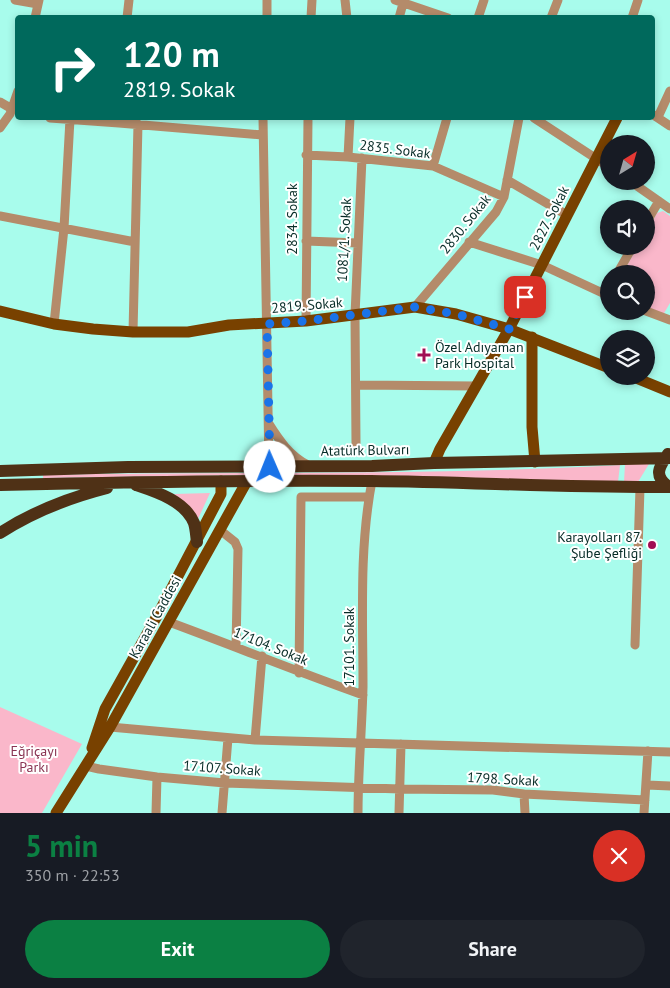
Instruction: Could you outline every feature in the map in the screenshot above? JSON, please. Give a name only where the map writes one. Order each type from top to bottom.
[{"type":"highway","name":"Atatürk Bulvarı","points":[[0,471],[128,467],[312,467],[535,462],[668,456]]},
{"type":"highway","points":[[668,456],[658,470],[659,477],[669,487]]},
{"type":"highway","points":[[0,485],[221,481],[372,481],[640,488],[669,487]]},
{"type":"highway","points":[[0,533],[51,505],[79,495],[129,482],[164,495],[183,509],[194,524],[197,542]]},
{"type":"main road","name":"2827. Sokak","points":[[434,463],[440,449],[509,329],[616,120]]},
{"type":"main road","name":"2819. Sokak","points":[[0,311],[54,324],[133,332],[188,332],[229,325],[306,321],[415,307],[456,314],[509,329],[600,364]]},
{"type":"main road","points":[[532,338],[532,427],[535,462]]},
{"type":"main road","points":[[653,385],[670,392]]},
{"type":"main road","name":"Karaali Caddesi","points":[[86,766],[105,709],[197,542],[221,494],[221,481]]},
{"type":"main road","name":"Karaali Caddesi","points":[[56,813],[110,727],[247,481]]},
{"type":"street","points":[[15,0],[38,2],[36,15]]},
{"type":"street","points":[[127,15],[129,0]]},
{"type":"street","points":[[267,0],[267,15]]},
{"type":"street","points":[[311,15],[312,0]]},
{"type":"street","points":[[345,0],[347,15]]},
{"type":"street","points":[[479,15],[484,0]]},
{"type":"street","points":[[552,15],[558,0]]},
{"type":"street","points":[[633,15],[638,0]]},
{"type":"street","points":[[399,15],[401,1],[440,15]]},
{"type":"street","points":[[670,91],[655,115],[670,126]]},
{"type":"street","points":[[0,102],[12,115],[0,128]]},
{"type":"street","points":[[54,324],[64,228],[70,120]]},
{"type":"street","points":[[120,120],[138,124],[262,135]]},
{"type":"street","points":[[186,120],[186,128]]},
{"type":"street","points":[[263,120],[270,467]]},
{"type":"street","name":"2834. Sokak","points":[[306,321],[306,155],[308,120]]},
{"type":"street","points":[[348,157],[350,120]]},
{"type":"street","points":[[433,166],[446,120]]},
{"type":"street","name":"2830. Sokak","points":[[415,307],[496,212],[504,197],[519,120]]},
{"type":"street","points":[[537,120],[600,161]]},
{"type":"street","points":[[133,332],[138,124]]},
{"type":"street","name":"2835. Sokak","points":[[306,155],[362,158],[433,166],[504,197]]},
{"type":"street","name":"1081/1. Sokak","points":[[356,444],[355,315],[362,158]]},
{"type":"street","points":[[508,180],[567,215]]},
{"type":"street","points":[[644,190],[670,209]]},
{"type":"street","points":[[655,207],[659,200]]},
{"type":"street","points":[[0,216],[135,242]]},
{"type":"street","points":[[306,241],[358,243]]},
{"type":"street","points":[[469,242],[542,265],[600,290]]},
{"type":"street","points":[[655,314],[667,319],[670,309]]},
{"type":"street","points":[[356,385],[476,386]]},
{"type":"street","points":[[269,423],[287,450],[299,461],[312,467]]},
{"type":"street","name":"17101. Sokak","points":[[358,813],[363,695],[363,595],[369,497],[372,481]]},
{"type":"street","points":[[635,645],[640,488]]},
{"type":"street","points":[[299,673],[301,497],[369,497]]},
{"type":"street","points":[[220,530],[234,542],[238,549],[236,647]]},
{"type":"street","name":"17104. Sokak","points":[[169,622],[262,656],[299,673],[363,695]]},
{"type":"street","points":[[255,740],[262,656]]},
{"type":"street","points":[[110,727],[255,740],[670,752]]},
{"type":"street","points":[[222,813],[228,738]]},
{"type":"street","points":[[399,813],[401,744]]},
{"type":"street","points":[[644,813],[648,751]]},
{"type":"street","name":"17107. Sokak","points":[[86,766],[157,777],[225,783],[358,788]]},
{"type":"street","points":[[156,813],[157,777]]},
{"type":"street","points":[[647,784],[670,786]]},
{"type":"street","name":"1798. Sokak","points":[[358,788],[493,790],[524,794],[645,800]]},
{"type":"street","points":[[524,794],[525,813]]},
{"type":"green space","points":[[663,211],[670,216],[670,303],[663,315],[655,311],[655,265],[627,265],[633,255],[655,255],[655,216],[657,213]]},
{"type":"green space","points":[[625,464],[649,464],[638,482],[624,482]]},
{"type":"green space","points":[[620,465],[618,482],[263,475],[43,478],[43,475],[476,471]]},
{"type":"green space","points":[[210,493],[198,519],[174,494]]},
{"type":"green space","name":"Eğriçayı Parkı","points":[[0,707],[82,744],[42,813],[0,813]]},
{"type":"place","name":"Özel Adıyaman Park Hospital","points":[[424,355]]},
{"type":"place","name":"Karayolları 87. Şube Şefliği","points":[[652,545]]},
{"type":"route","points":[[270,467],[267,324],[415,307],[456,314],[509,329],[525,297]]}]
